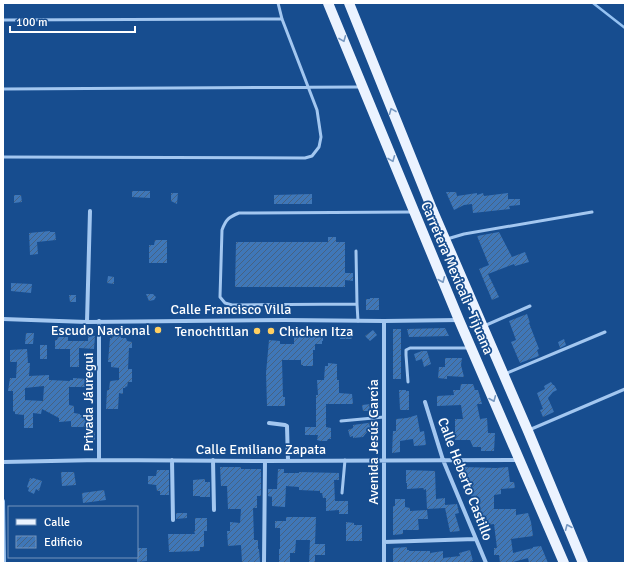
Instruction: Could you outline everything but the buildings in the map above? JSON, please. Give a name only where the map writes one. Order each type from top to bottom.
[{"type":"main road","name":"Carretera Mexicali - Tijuana","points":[[328,3],[459,320],[564,563]]},
{"type":"main road","name":"Carretera Mexicali - Tijuana","points":[[348,3],[445,239],[583,563]]},
{"type":"street","points":[[87,322],[90,211]]},
{"type":"street","name":"Calle Francisco Villa","points":[[3,320],[87,322],[459,320]]},
{"type":"street","name":"Privada Jáuregui","points":[[99,460],[100,321]]},
{"type":"street","name":"Avenida Jesús García","points":[[384,321],[384,563]]},
{"type":"street","name":"Calle Heberto Castillo","points":[[425,402],[443,460],[486,563]]},
{"type":"street","points":[[268,423],[287,426],[288,461]]},
{"type":"street","name":"Calle Emiliano Zapata","points":[[3,462],[99,460],[519,460]]},
{"type":"street","points":[[172,460],[173,520]]},
{"type":"street","points":[[213,460],[214,510]]},
{"type":"street","points":[[264,461],[264,563]]},
{"type":"street","points":[[3,501],[4,563]]},
{"type":"street","points":[[384,542],[475,538]]},
{"type":"lane","points":[[3,157],[305,158],[312,156],[319,147],[321,137],[317,110],[282,19],[278,3]]},
{"type":"lane","points":[[3,20],[282,19]]},
{"type":"lane","points":[[3,89],[363,87]]},
{"type":"lane","points":[[357,304],[232,305],[225,303],[220,297],[222,230],[224,223],[230,216],[239,213],[414,212]]},
{"type":"lane","points":[[445,239],[464,234],[592,212]]},
{"type":"lane","points":[[356,251],[358,321]]},
{"type":"lane","points":[[482,326],[530,306]]},
{"type":"lane","points":[[504,375],[605,332]]},
{"type":"lane","points":[[408,382],[406,350],[410,348],[471,348]]},
{"type":"lane","points":[[528,431],[625,389]]},
{"type":"lane","points":[[341,422],[384,417]]},
{"type":"lane","points":[[342,493],[345,460]]},
{"type":"waterway","points":[[593,3],[625,28]]},
{"type":"place","name":"Escudo Nacional","points":[[158,330]]},
{"type":"place","name":"Tenochtitlan","points":[[257,331]]},
{"type":"place","name":"Chichen Itza","points":[[271,331]]}]
